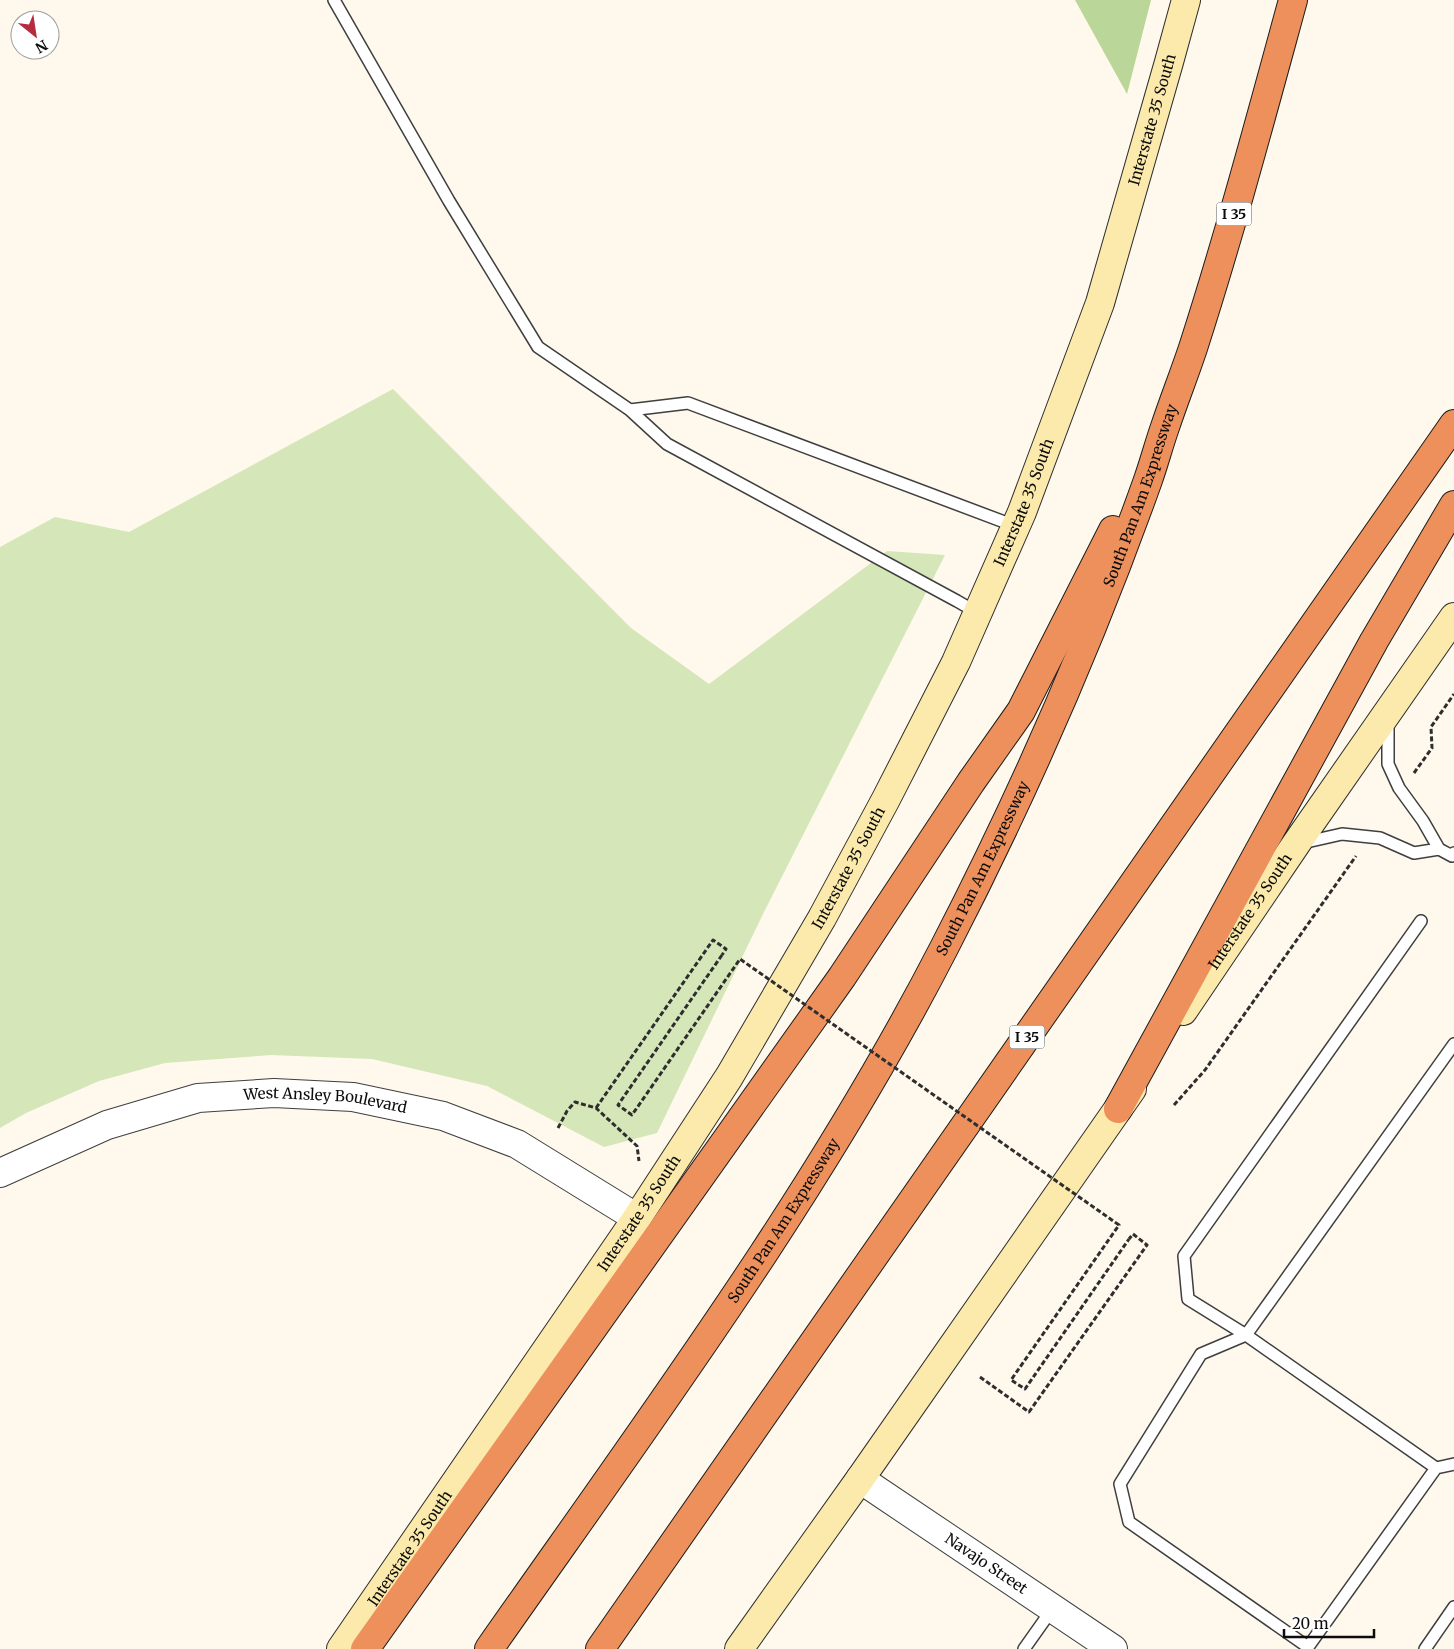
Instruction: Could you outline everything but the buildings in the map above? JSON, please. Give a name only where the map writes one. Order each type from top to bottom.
[{"type":"highway","name":"South Pan Am Expressway","points":[[489,1649],[699,1348],[815,1175],[900,1029],[942,951],[1002,831],[1056,712],[1098,612],[1145,487],[1192,352],[1236,208],[1293,0]]},
{"type":"highway","name":"I 35","points":[[600,1649],[1454,424]]},
{"type":"highway","points":[[365,1649],[842,977],[950,812],[1021,711],[1165,426]]},
{"type":"highway","points":[[1118,1109],[1374,641],[1454,505]]},
{"type":"main road","name":"Interstate 35 South","points":[[341,1649],[638,1218],[729,1077],[822,918],[886,799],[956,662],[978,613],[1015,526],[1100,303],[1186,0]]},
{"type":"main road","name":"Interstate 35 South","points":[[739,1649],[1118,1109],[1296,844],[1454,617]]},
{"type":"street","name":"West Ansley Boulevard","points":[[0,1173],[107,1125],[198,1098],[274,1093],[353,1097],[443,1116],[517,1144],[638,1218]]},
{"type":"street","name":"Navajo Street","points":[[860,1479],[1113,1649]]},
{"type":"lane","points":[[334,0],[449,201],[538,347],[630,410],[667,444],[978,613]]},
{"type":"lane","points":[[630,410],[688,403],[1015,526]]},
{"type":"lane","points":[[1388,711],[1388,764],[1399,788],[1439,849],[1453,856]]},
{"type":"lane","points":[[1296,844],[1342,834],[1380,838],[1414,853],[1439,849]]},
{"type":"lane","points":[[1421,921],[1184,1256],[1188,1299],[1246,1335],[1436,1468]]},
{"type":"lane","points":[[1454,1044],[1246,1335],[1201,1354],[1120,1484],[1129,1522],[1310,1648],[1436,1468],[1454,1464]]},
{"type":"lane","points":[[1425,1649],[1454,1607]]},
{"type":"lane","points":[[1024,1649],[1053,1608]]},
{"type":"path","points":[[1409,780],[1432,748],[1431,727],[1454,694]]},
{"type":"path","points":[[1174,1105],[1205,1070],[1359,852]]},
{"type":"path","points":[[596,1108],[713,940],[726,950],[618,1105],[632,1115],[740,959],[1119,1225],[1011,1380],[1025,1389],[1133,1234],[1147,1244],[1029,1412],[980,1377]]},
{"type":"path","points":[[558,1128],[567,1111],[576,1102],[596,1108],[637,1146],[639,1161]]},
{"type":"green space","points":[[1075,0],[1151,0],[1127,94]]},
{"type":"green space","points":[[393,389],[631,628],[709,684],[887,551],[945,555],[764,912],[657,1133],[604,1147],[487,1086],[372,1059],[271,1055],[165,1063],[99,1081],[26,1113],[0,1128],[0,547],[55,517],[129,532]]}]
